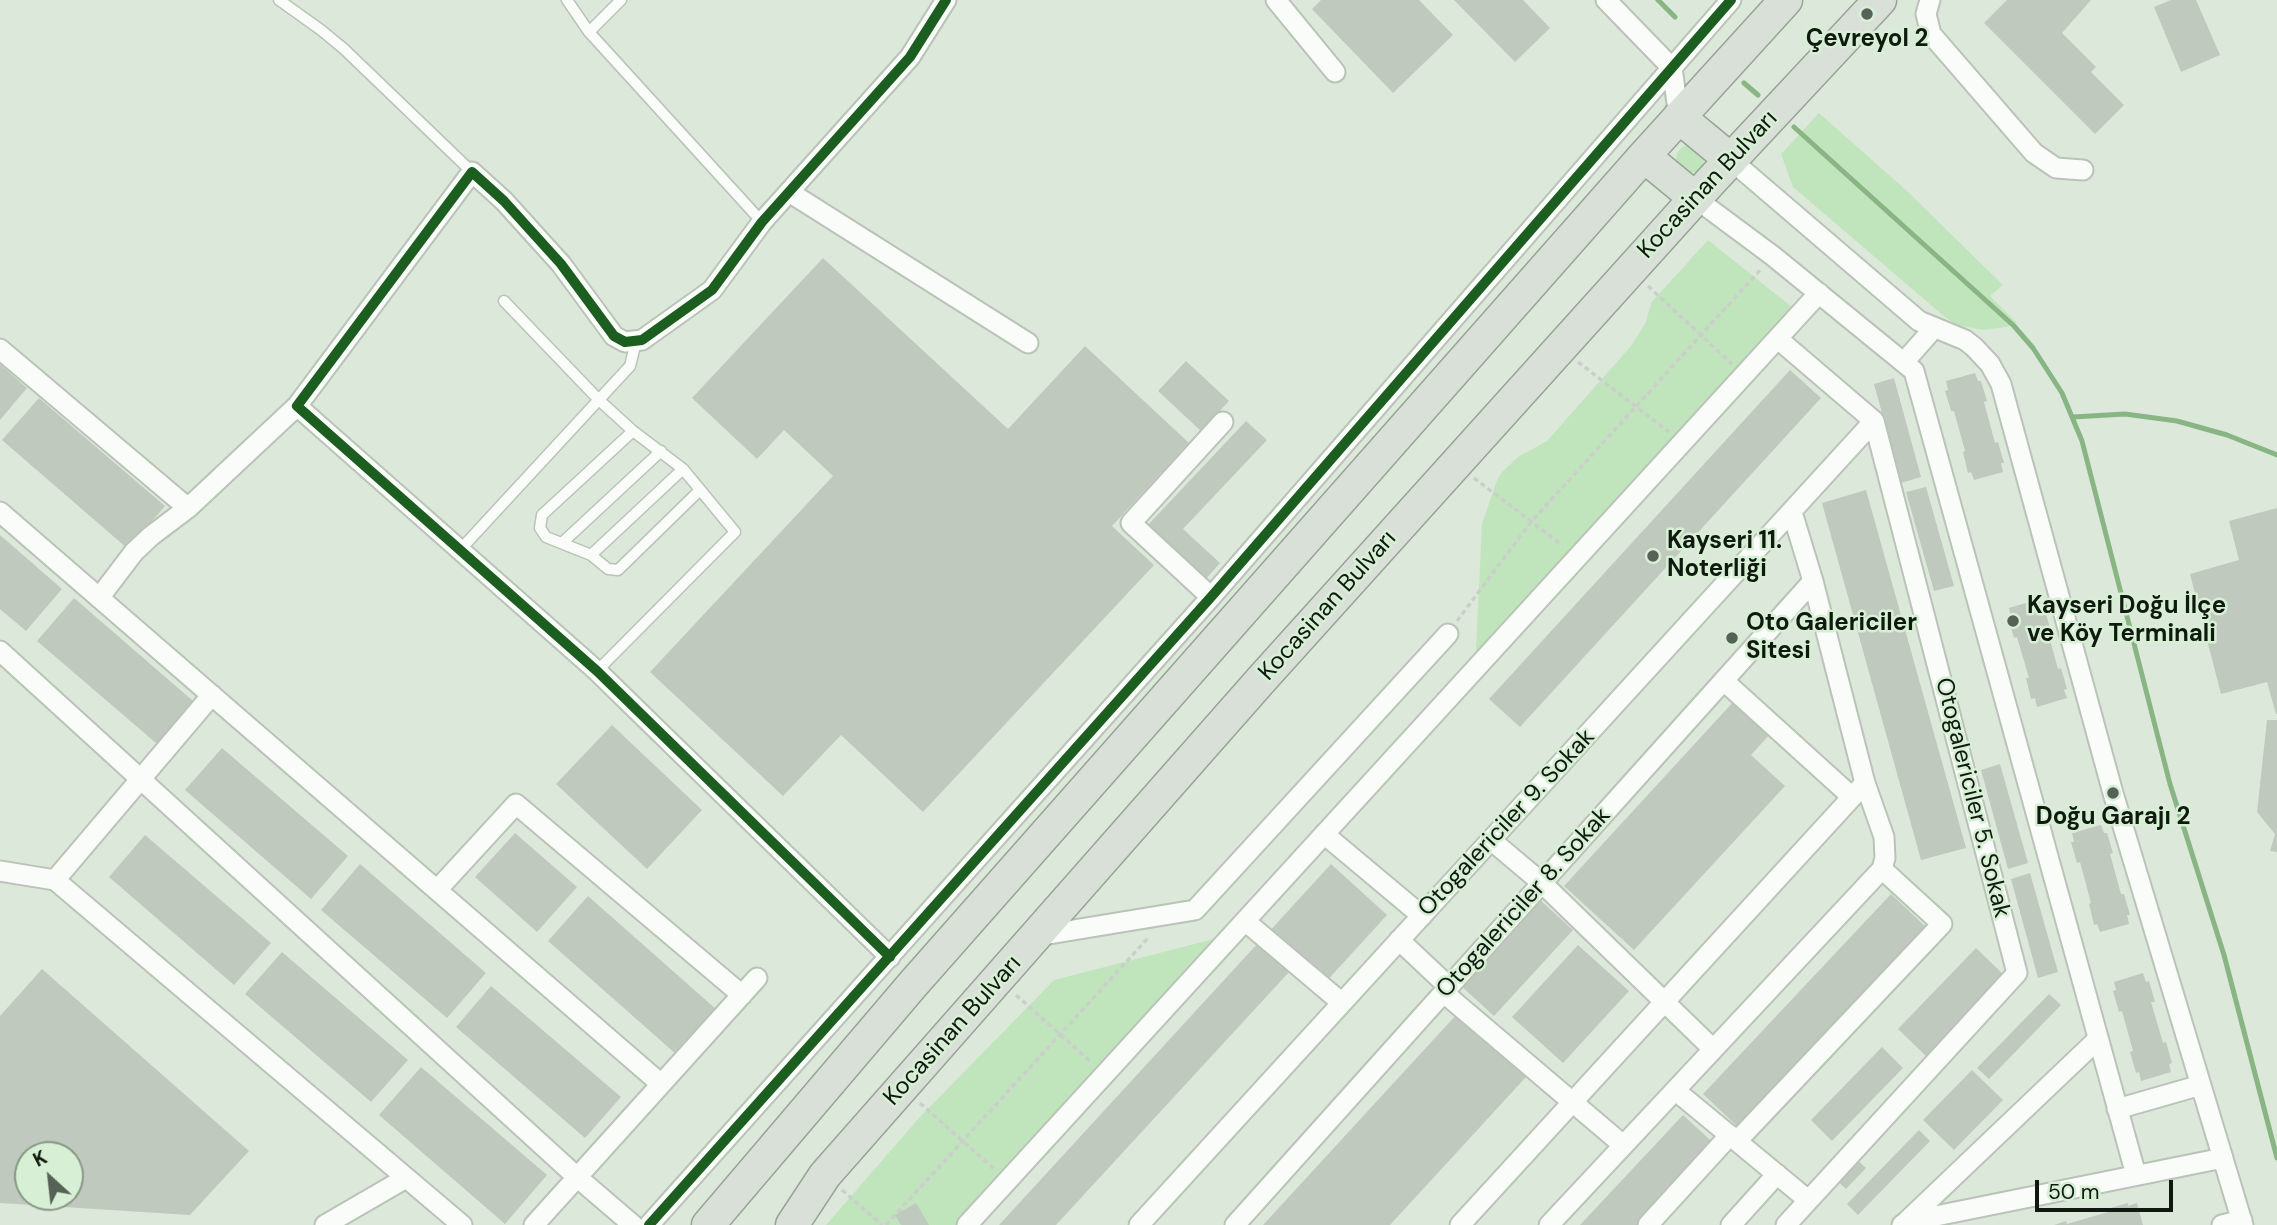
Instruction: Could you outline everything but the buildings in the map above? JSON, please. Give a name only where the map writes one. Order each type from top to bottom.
[{"type":"highway","points":[[708,1225],[923,972],[1644,156],[1786,0]]},
{"type":"highway","name":"Kocasinan Bulvarı","points":[[792,1225],[825,1175],[1261,680],[1695,198],[1880,0]]},
{"type":"highway","points":[[1679,117],[1731,160]]},
{"type":"highway","points":[[1644,156],[1695,198]]},
{"type":"street","points":[[99,598],[134,552],[188,508],[297,406],[472,172],[504,201],[561,264],[614,336],[625,342],[636,342],[712,290],[762,222],[893,77],[925,35],[946,0]]},
{"type":"street","points":[[1276,0],[1335,72]]},
{"type":"street","points":[[1606,0],[1672,68],[1679,117]]},
{"type":"street","points":[[649,1225],[1211,597],[1731,0]]},
{"type":"street","points":[[1930,0],[1926,14],[1931,34],[2034,153],[2056,168],[2083,170]]},
{"type":"street","points":[[1731,160],[1919,321],[1965,340],[1974,347],[1990,364],[2001,384],[2113,793],[2243,1222],[2222,1225]]},
{"type":"street","points":[[789,192],[1028,342]]},
{"type":"street","points":[[1695,198],[1773,256],[1914,371],[2136,1175]]},
{"type":"street","points":[[967,1225],[1819,293]]},
{"type":"street","points":[[1904,362],[1934,328]]},
{"type":"street","points":[[1778,339],[1874,421]]},
{"type":"street","points":[[0,349],[188,508]]},
{"type":"street","points":[[297,406],[597,671],[890,957]]},
{"type":"street","name":"Otogalericiler 9. Sokak","points":[[1139,1225],[1874,421]]},
{"type":"street","name":"Otogalericiler 5. Sokak","points":[[1808,1200],[2017,973],[1874,421]]},
{"type":"street","points":[[1211,597],[1131,523],[1223,422]]},
{"type":"street","points":[[0,512],[661,1084]]},
{"type":"street","points":[[1549,1225],[1882,869],[1885,858],[1884,837],[1858,790],[1813,581],[1792,512]]},
{"type":"street","name":"Otogalericiler 8. Sokak","points":[[1235,1225],[1813,581]]},
{"type":"street","points":[[1037,936],[1195,910],[1448,634]]},
{"type":"street","points":[[0,651],[577,1177],[634,1225]]},
{"type":"street","points":[[1724,681],[1858,790]]},
{"type":"street","points":[[55,880],[212,695]]},
{"type":"street","points":[[1460,1225],[1858,790]]},
{"type":"street","points":[[437,890],[516,804],[742,995]]},
{"type":"street","points":[[1324,834],[1422,916]]},
{"type":"street","points":[[1491,841],[1542,883],[1713,1049]]},
{"type":"street","points":[[1648,1225],[1942,924],[1882,869]]},
{"type":"street","points":[[0,871],[55,880],[462,1225]]},
{"type":"street","points":[[1245,921],[1342,1003]]},
{"type":"street","points":[[1399,940],[1446,990],[1623,1145]]},
{"type":"street","points":[[534,1225],[757,978]]},
{"type":"street","points":[[1904,1224],[2098,1038]]},
{"type":"street","points":[[2118,1109],[2201,1084]]},
{"type":"street","points":[[1676,1091],[1808,1200],[1786,1225]]},
{"type":"street","points":[[1904,1224],[2223,1158]]},
{"type":"street","points":[[1731,1225],[1777,1174]]},
{"type":"street","points":[[325,1225],[407,1178]]},
{"type":"lane","points":[[279,0],[344,49],[472,172]]},
{"type":"lane","points":[[567,0],[589,32],[762,222]]},
{"type":"lane","points":[[589,32],[621,0]]},
{"type":"lane","points":[[504,301],[600,401],[682,469],[735,532],[597,671]]},
{"type":"lane","points":[[460,550],[630,366],[636,342]]},
{"type":"lane","points":[[633,431],[542,515],[540,528],[546,537],[591,555],[608,569],[618,570],[700,490]]},
{"type":"lane","points":[[562,543],[661,451]]},
{"type":"lane","points":[[591,555],[682,469]]},
{"type":"path","points":[[1448,634],[1531,522],[1773,256]]},
{"type":"path","points":[[1631,270],[1744,376]]},
{"type":"path","points":[[1560,348],[1683,443]]},
{"type":"path","points":[[1455,464],[1578,557]]},
{"type":"path","points":[[825,1175],[884,1225],[1169,915]]},
{"type":"path","points":[[999,979],[1104,1074]]},
{"type":"path","points":[[903,1087],[1008,1181]]},
{"type":"green space","points":[[1819,113],[1906,190],[2003,285],[1990,296],[2017,323],[1983,330],[1957,325],[1793,187],[1781,154]]},
{"type":"green space","points":[[1690,145],[1700,149],[1704,159],[1700,169],[1690,173],[1680,169],[1676,159],[1680,149]]},
{"type":"green space","points":[[1708,240],[1797,311],[1475,671],[1482,524],[1497,480],[1518,457],[1547,441],[1631,346],[1646,322],[1651,303]]},
{"type":"green space","points":[[1214,939],[963,1225],[826,1225],[919,1118],[1054,980]]},
{"type":"waterway","points":[[1658,0],[1675,17]]},
{"type":"waterway","points":[[1744,83],[1758,95]]},
{"type":"waterway","points":[[1794,127],[2014,326],[2033,348],[2062,393],[2082,441],[2170,784],[2224,955],[2277,1158]]},
{"type":"waterway","points":[[2073,417],[2125,414],[2177,421],[2227,435],[2277,455]]},
{"type":"cycle path","points":[[890,957],[597,671],[297,406],[472,172],[504,201],[561,264],[614,336],[625,342],[642,340],[712,290],[762,222],[910,57],[946,0]]},
{"type":"cycle path","points":[[649,1225],[1211,597],[1731,0]]},
{"type":"place","name":"Çevreyol 2","points":[[1867,14]]},
{"type":"place","name":"Kayseri 11. Noterliği","points":[[1653,556]]},
{"type":"place","name":"Kayseri Doğu İlçe ve Köy Terminali","points":[[2013,621]]},
{"type":"place","name":"Oto Galericiler Sitesi","points":[[1732,638]]},
{"type":"place","name":"Doğu Garajı 2","points":[[2113,793]]}]
